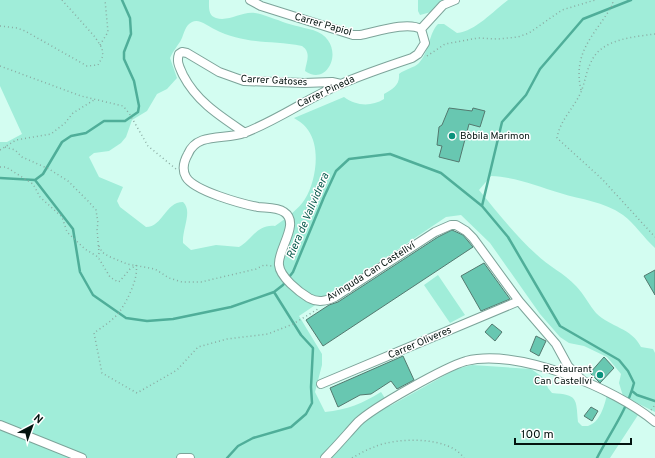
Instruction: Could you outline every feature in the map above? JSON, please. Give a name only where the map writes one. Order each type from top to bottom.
[{"type":"street","name":"Carrer Papiol","points":[[250,0],[260,6],[353,35],[360,35],[407,25],[416,26],[421,29]]},
{"type":"street","points":[[421,29],[444,5],[455,0]]},
{"type":"street","name":"Carrer Pineda","points":[[184,171],[188,152],[198,142],[244,133],[341,84],[418,54],[425,43],[421,29]]},
{"type":"street","name":"Carrer Gatoses","points":[[244,133],[215,113],[200,100],[188,84],[181,70],[178,63],[179,54],[182,52],[187,53],[219,72],[244,81],[304,83],[332,82],[341,84]]},
{"type":"street","points":[[184,171],[192,184],[202,189],[248,204],[280,210],[290,217],[290,227],[281,254],[279,266]]},
{"type":"street","name":"Avinguda Can Castellví","points":[[279,266],[291,283],[313,300],[327,301],[435,232],[453,225],[466,231],[481,246],[519,301],[560,351],[564,361],[571,371],[582,380]]},
{"type":"street","name":"Carrer Oliveres","points":[[321,384],[519,301]]},
{"type":"street","points":[[557,372],[561,359],[560,351]]},
{"type":"street","points":[[325,458],[359,422],[371,412],[456,365],[466,361],[496,360],[521,362],[582,380],[635,408],[655,422]]},
{"type":"street","points":[[557,372],[564,367],[564,361]]},
{"type":"street","points":[[0,425],[82,458]]},
{"type":"street","points":[[181,458],[190,458]]},
{"type":"path","points":[[0,26],[17,28],[25,31],[87,66],[96,66],[102,60],[103,52],[100,45],[62,0]]},
{"type":"path","points":[[100,45],[108,32],[105,0]]},
{"type":"path","points":[[426,56],[445,44],[478,38],[498,39],[518,37],[529,33],[562,10],[595,0]]},
{"type":"path","points":[[581,92],[578,70],[583,49],[613,4],[612,0]]},
{"type":"path","points":[[655,34],[619,40],[604,47],[591,61],[581,92],[559,129],[557,138],[592,169],[655,237]]},
{"type":"path","points":[[0,66],[94,100],[123,106],[129,113],[148,146],[174,167],[184,171]]},
{"type":"path","points":[[0,150],[10,142],[16,140],[51,134],[65,123],[73,113],[94,100]]},
{"type":"path","points":[[5,147],[15,150],[22,157],[49,169],[68,181],[96,210],[99,246],[98,257]]},
{"type":"path","points":[[0,167],[6,167],[33,184],[40,197],[62,217],[67,232],[85,249],[98,257],[110,277],[118,282],[123,280],[130,269],[136,265]]},
{"type":"path","points":[[99,246],[102,252],[108,256],[127,264],[155,269],[177,281],[194,283],[256,269],[264,265],[279,266]]},
{"type":"path","points":[[136,265],[137,271],[135,280],[120,312],[94,334],[102,373],[137,393],[177,370],[198,347],[227,339],[268,334],[304,318],[327,301]]},
{"type":"path","points":[[352,458],[374,446],[400,442],[423,441],[450,445],[459,451],[464,458]]},
{"type":"green space","points":[[0,0],[209,0],[210,13],[216,18],[226,19],[250,13],[258,14],[313,30],[324,36],[330,44],[332,61],[328,69],[322,74],[314,75],[305,71],[308,55],[302,46],[236,38],[198,21],[190,23],[186,27],[181,40],[170,58],[177,78],[167,89],[157,94],[147,111],[132,120],[126,137],[121,143],[109,151],[94,153],[89,157],[99,177],[123,187],[117,201],[120,207],[146,227],[152,226],[156,223],[172,206],[183,202],[186,206],[187,215],[183,243],[191,250],[216,245],[239,247],[259,230],[264,227],[275,226],[296,210],[309,192],[316,164],[316,155],[315,146],[308,130],[294,118],[344,97],[359,104],[379,102],[384,99],[384,94],[397,84],[399,74],[417,65],[422,59],[433,32],[438,24],[444,24],[457,33],[471,29],[508,0],[655,0],[655,248],[623,215],[600,204],[509,178],[491,176],[479,190],[528,247],[566,277],[582,292],[596,313],[632,336],[641,347],[653,349],[655,353],[655,412],[623,396],[619,383],[621,374],[607,357],[584,346],[569,343],[560,337],[540,314],[490,243],[461,215],[446,217],[299,316],[322,354],[322,365],[315,392],[325,412],[340,410],[354,405],[381,392],[390,406],[456,369],[472,365],[531,369],[544,378],[552,393],[567,395],[574,399],[577,408],[578,422],[582,426],[588,426],[596,421],[603,409],[607,395],[638,415],[610,458],[0,458],[0,142],[7,142],[22,134],[0,86]]},
{"type":"green space","points":[[418,0],[446,0],[431,12],[420,15],[418,11]]},
{"type":"green space","points":[[438,275],[465,315],[450,323],[424,285]]},
{"type":"building","name":"Bòbila Marimon","points":[[449,108],[472,111],[473,108],[485,111],[480,127],[469,124],[459,162],[439,157],[442,146],[437,145],[439,127],[442,125]]},
{"type":"building","points":[[452,230],[463,235],[473,247],[323,346],[306,320],[329,305],[338,302],[438,237]]},
{"type":"building","points":[[484,263],[510,299],[481,311],[461,276]]},
{"type":"building","points":[[655,270],[655,295],[644,276]]},
{"type":"building","points":[[492,324],[502,332],[495,341],[485,332]]},
{"type":"building","points":[[536,336],[546,341],[539,356],[530,351]]},
{"type":"building","points":[[403,356],[414,380],[397,389],[391,381],[371,394],[360,395],[338,407],[330,388]]},
{"type":"building","points":[[604,357],[614,368],[600,383],[590,373]]},
{"type":"building","points":[[591,407],[598,411],[592,421],[584,416]]},
{"type":"waterway","points":[[35,180],[43,174],[62,142],[71,136],[86,133],[104,121],[125,121],[138,112],[139,106],[134,81],[124,59],[124,52],[131,34],[130,18],[122,0]]},
{"type":"waterway","points":[[482,206],[502,122],[526,95],[540,69],[583,19],[631,0]]},
{"type":"waterway","name":"Riera de Vallvidrera","points":[[0,178],[35,180],[73,229],[80,272],[93,295],[126,318],[147,321],[173,319],[231,307],[274,292],[283,285],[293,272],[336,171],[349,159],[390,154],[441,173],[482,206],[508,237],[560,326],[619,360],[628,371],[634,383],[631,393],[623,412],[597,458]]},
{"type":"waterway","points":[[227,458],[238,446],[253,438],[291,427],[306,414],[312,403],[311,387],[313,348],[301,335],[274,292]]},
{"type":"waterway","points":[[632,391],[637,395],[655,401]]},
{"type":"place","name":"Bòbila Marimon","points":[[452,136]]},
{"type":"place","name":"Restaurant Can Castellví","points":[[600,375]]}]
